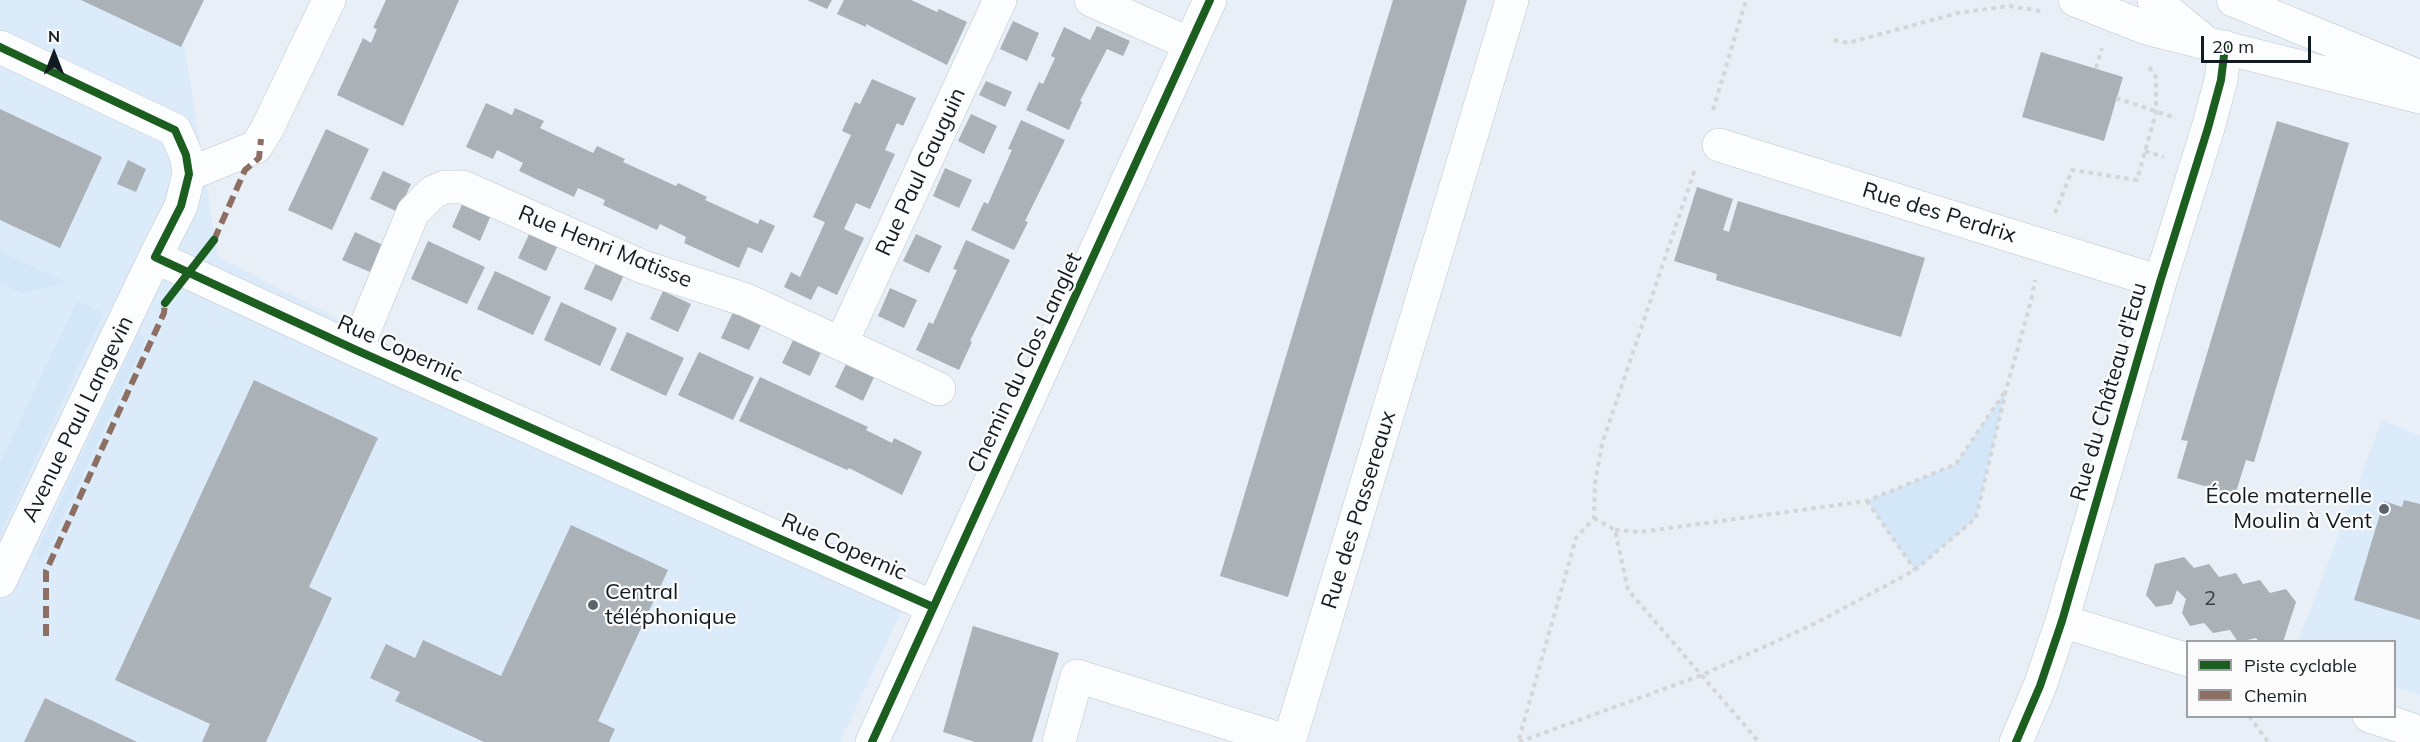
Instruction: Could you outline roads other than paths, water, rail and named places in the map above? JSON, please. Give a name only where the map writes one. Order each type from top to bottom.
[{"type":"street","points":[[189,174],[256,147],[267,129],[329,0]]},
{"type":"street","name":"Rue Paul Gauguin","points":[[842,344],[1000,0]]},
{"type":"street","points":[[1091,0],[1190,44]]},
{"type":"street","name":"Chemin du Clos Langlet","points":[[872,742],[1210,0]]},
{"type":"street","name":"Rue des Passereaux","points":[[1059,742],[1077,676],[1289,742],[1512,0]]},
{"type":"street","points":[[2075,0],[2146,28],[2420,97]]},
{"type":"street","points":[[2154,0],[2215,45]]},
{"type":"street","points":[[2233,0],[2420,77]]},
{"type":"street","name":"Rue du Château d'Eau","points":[[2016,742],[2040,686],[2062,621],[2160,282],[2208,128],[2221,80],[2215,45]]},
{"type":"street","points":[[0,47],[175,130],[186,155],[189,174],[181,206],[155,257]]},
{"type":"street","name":"Rue des Perdrix","points":[[1708,142],[2160,282]]},
{"type":"street","name":"Rue Henri Matisse","points":[[356,350],[413,212],[433,192],[445,187],[463,187],[643,267],[746,300],[939,389]]},
{"type":"street","name":"Rue Copernic","points":[[155,257],[356,350],[933,607]]},
{"type":"street","name":"Avenue Paul Langevin","points":[[0,581],[155,257]]},
{"type":"street","points":[[2062,621],[2186,660]]},
{"type":"street","points":[[2372,718],[2410,729]]},
{"type":"place","name":"École maternelle Moulin à Vent","points":[[2384,509]]},
{"type":"place","name":"Central téléphonique","points":[[593,605]]}]
